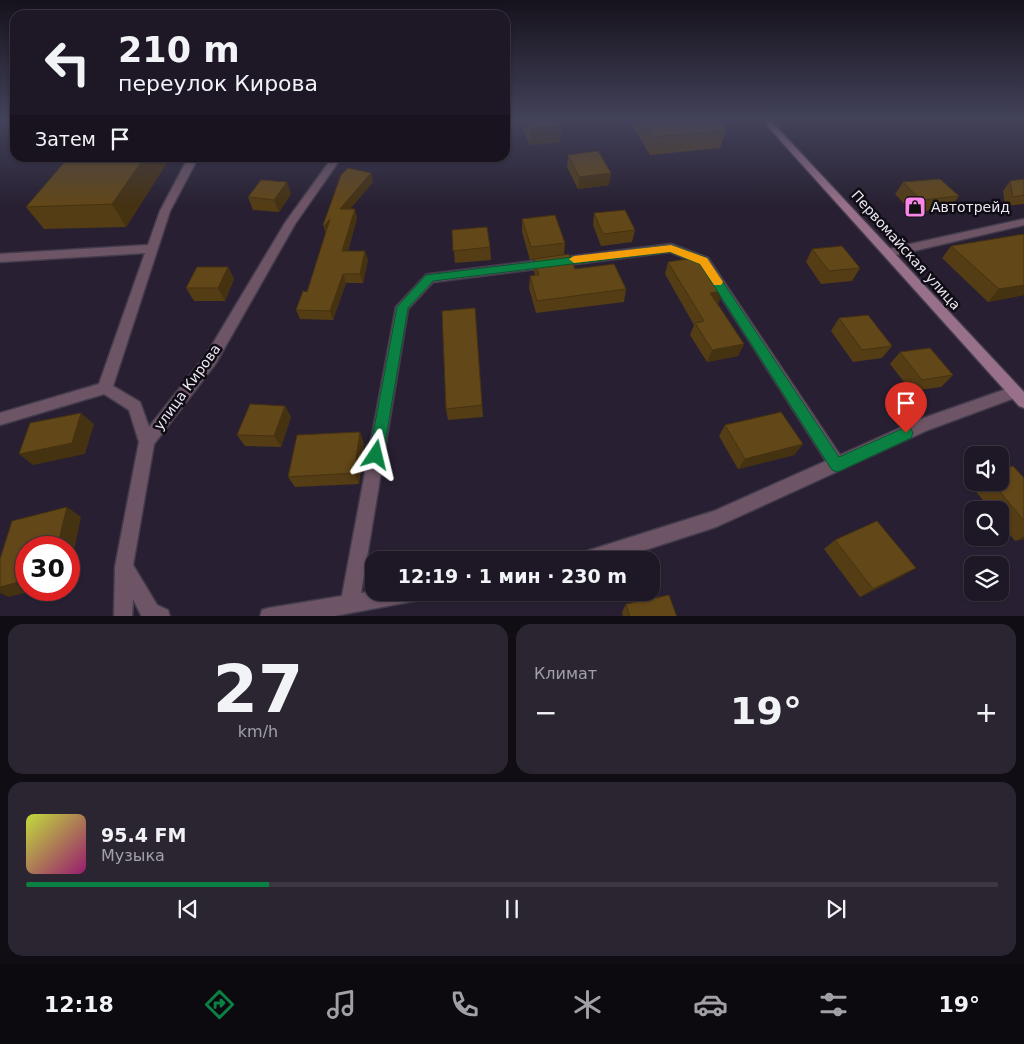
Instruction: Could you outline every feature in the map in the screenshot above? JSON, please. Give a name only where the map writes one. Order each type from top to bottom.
[{"type":"main road","name":"Первомайская улица","points":[[793,149],[1019,397]]},
{"type":"street","points":[[105,388],[165,211],[192,162]]},
{"type":"street","name":"улица Кирова","points":[[122,616],[124,567],[147,442],[211,359],[290,223],[333,162]]},
{"type":"street","points":[[888,252],[1024,222]]},
{"type":"street","points":[[350,604],[402,307],[430,278],[671,248],[704,261],[837,465]]},
{"type":"street","points":[[0,258],[151,249]]},
{"type":"street","points":[[0,419],[105,388],[135,406],[147,442]]},
{"type":"street","points":[[615,551],[716,519],[923,426],[1019,397]]},
{"type":"street","points":[[124,567],[150,612],[161,616]]},
{"type":"street","points":[[269,616],[368,601]]},
{"type":"building","points":[[598,151],[611,173],[579,177],[568,155]]},
{"type":"building","points":[[65,162],[141,162],[112,204],[26,207]]},
{"type":"building","points":[[348,168],[371,173],[340,209],[355,209],[342,251],[365,251],[360,274],[343,274],[330,311],[296,310],[303,291],[307,292],[330,219],[323,225],[341,175]]},
{"type":"building","points":[[940,179],[959,196],[921,200],[903,182]]},
{"type":"building","points":[[1024,179],[1024,195],[1013,197],[1010,181]]},
{"type":"building","points":[[261,180],[287,182],[274,200],[248,197]]},
{"type":"building","points":[[625,210],[635,230],[603,234],[594,213]]},
{"type":"building","points":[[555,215],[565,243],[531,247],[522,219]]},
{"type":"building","points":[[487,227],[490,247],[453,251],[452,230]]},
{"type":"building","points":[[1024,234],[1024,285],[999,289],[951,246]]},
{"type":"building","points":[[842,246],[860,268],[829,271],[812,249]]},
{"type":"building","points":[[569,254],[575,269],[614,264],[626,289],[537,301],[530,276],[539,275],[534,259]]},
{"type":"building","points":[[700,257],[723,291],[710,293],[744,344],[712,350],[695,323],[704,321],[668,262]]},
{"type":"building","points":[[197,267],[228,267],[218,288],[186,288]]},
{"type":"building","points":[[475,308],[482,405],[446,409],[442,311]]},
{"type":"building","points":[[868,315],[892,346],[862,350],[839,318]]},
{"type":"building","points":[[930,348],[953,375],[922,380],[900,352]]},
{"type":"building","points":[[250,404],[285,406],[274,436],[237,435]]},
{"type":"building","points":[[781,412],[803,444],[745,459],[725,425]]},
{"type":"building","points":[[81,413],[72,443],[19,454],[30,423]]},
{"type":"building","points":[[360,432],[354,473],[288,477],[297,435]]},
{"type":"building","points":[[1013,466],[1024,478],[1024,521],[999,491],[1009,491],[1009,467]]},
{"type":"building","points":[[67,507],[60,536],[15,536],[15,583],[0,587],[0,559],[12,521]]},
{"type":"building","points":[[877,521],[916,568],[873,589],[835,540]]},
{"type":"building","points":[[669,595],[677,616],[630,616],[626,604],[640,601],[660,601],[660,597]]},
{"type":"slow traffic","points":[[574,259],[671,248],[704,261],[717,282]]},
{"type":"place","name":"Автотрейд","points":[[915,207]]},
{"type":"route","points":[[376,455],[402,307],[430,278],[671,248],[704,261],[837,465],[906,433]]}]
